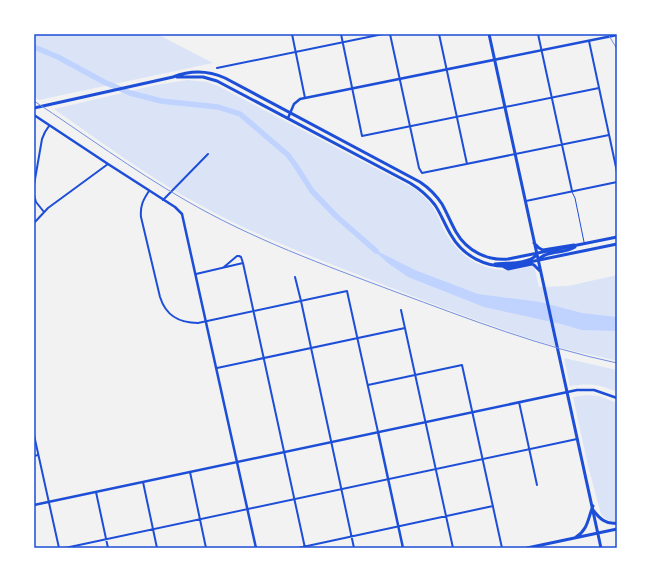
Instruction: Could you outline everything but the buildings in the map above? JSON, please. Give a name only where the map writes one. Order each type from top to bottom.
[{"type":"main road","points":[[489,34],[601,548]]},
{"type":"main road","points":[[34,108],[194,71],[215,74],[290,112],[420,182],[431,191],[441,203],[459,237],[476,253],[498,260],[508,260],[617,237]]},
{"type":"main road","points":[[173,77],[198,77],[217,81],[417,187],[427,195],[436,206],[451,236],[459,246],[473,258],[492,265],[515,265],[617,244]]},
{"type":"main road","points":[[534,243],[543,250],[570,244],[578,245]]},
{"type":"main road","points":[[538,260],[545,255],[571,250],[578,245]]},
{"type":"main road","points":[[492,265],[530,259],[535,257],[537,254]]},
{"type":"main road","points":[[502,266],[508,269],[534,265],[541,272]]},
{"type":"main road","points":[[593,508],[605,521],[613,524],[617,523]]},
{"type":"main road","points":[[574,538],[582,533],[587,525],[593,508]]},
{"type":"main road","points":[[527,548],[617,529]]},
{"type":"street","points":[[292,34],[305,98]]},
{"type":"street","points":[[342,34],[362,136],[599,88]]},
{"type":"street","points":[[217,68],[384,34]]},
{"type":"street","points":[[390,34],[419,168],[422,173],[609,135]]},
{"type":"street","points":[[439,34],[467,164]]},
{"type":"street","points":[[538,34],[572,191]]},
{"type":"street","points":[[288,118],[296,102],[305,98],[617,35]]},
{"type":"street","points":[[589,41],[617,172]]},
{"type":"street","points":[[34,115],[181,212],[184,218],[207,321],[256,548]]},
{"type":"street","points":[[34,185],[42,139],[50,126]]},
{"type":"street","points":[[163,200],[208,154]]},
{"type":"street","points":[[34,224],[44,212],[108,164]]},
{"type":"street","points":[[525,201],[617,182]]},
{"type":"street","points":[[149,191],[142,201],[140,210],[161,303],[170,315],[182,322],[198,323],[348,291],[403,548]]},
{"type":"street","points":[[34,195],[36,202],[44,212]]},
{"type":"street","points":[[224,267],[237,256],[241,257],[305,547]]},
{"type":"street","points":[[196,274],[243,262]]},
{"type":"street","points":[[295,277],[354,548]]},
{"type":"street","points":[[401,310],[453,548]]},
{"type":"street","points":[[217,368],[405,328]]},
{"type":"street","points":[[368,385],[462,365],[502,548]]},
{"type":"street","points":[[34,505],[567,392],[588,389],[599,391],[617,398]]},
{"type":"street","points":[[519,402],[537,485]]},
{"type":"street","points":[[34,435],[59,548]]},
{"type":"street","points":[[65,548],[577,439]]},
{"type":"street","points":[[34,456],[38,455]]},
{"type":"street","points":[[190,472],[206,548]]},
{"type":"street","points":[[143,482],[157,548]]},
{"type":"street","points":[[96,492],[108,548]]},
{"type":"street","points":[[298,548],[493,506]]},
{"type":"lane","points":[[572,191],[575,198],[585,244]]},
{"type":"shaded area","points":[[34,34],[157,34],[213,63],[39,100],[34,97]]},
{"type":"shaded area","points":[[188,80],[207,82],[218,86],[415,189],[432,206],[444,231],[458,249],[465,256],[481,265],[499,270],[516,270],[534,266],[539,287],[568,286],[617,275],[617,361],[562,348],[491,325],[330,264],[264,237],[181,194],[126,159],[54,109],[156,85]]},
{"type":"shaded area","points":[[564,358],[617,370],[617,392],[605,387],[594,385],[570,386]]},
{"type":"shaded area","points":[[586,395],[599,396],[617,403],[617,521],[608,520],[601,514],[588,466],[573,397]]},
{"type":"water","points":[[371,248],[415,270],[478,294],[540,302],[582,313],[617,317],[617,331],[582,330],[484,307],[408,277],[389,264]]},
{"type":"waterway","points":[[34,47],[58,57],[104,82],[130,93],[161,101],[218,107],[240,114],[288,155],[312,191],[336,216],[376,251]]},
{"type":"railway","points":[[608,34],[617,49]]},
{"type":"railway","points":[[34,101],[185,200],[262,239],[342,272],[478,322],[533,341],[617,363]]}]
